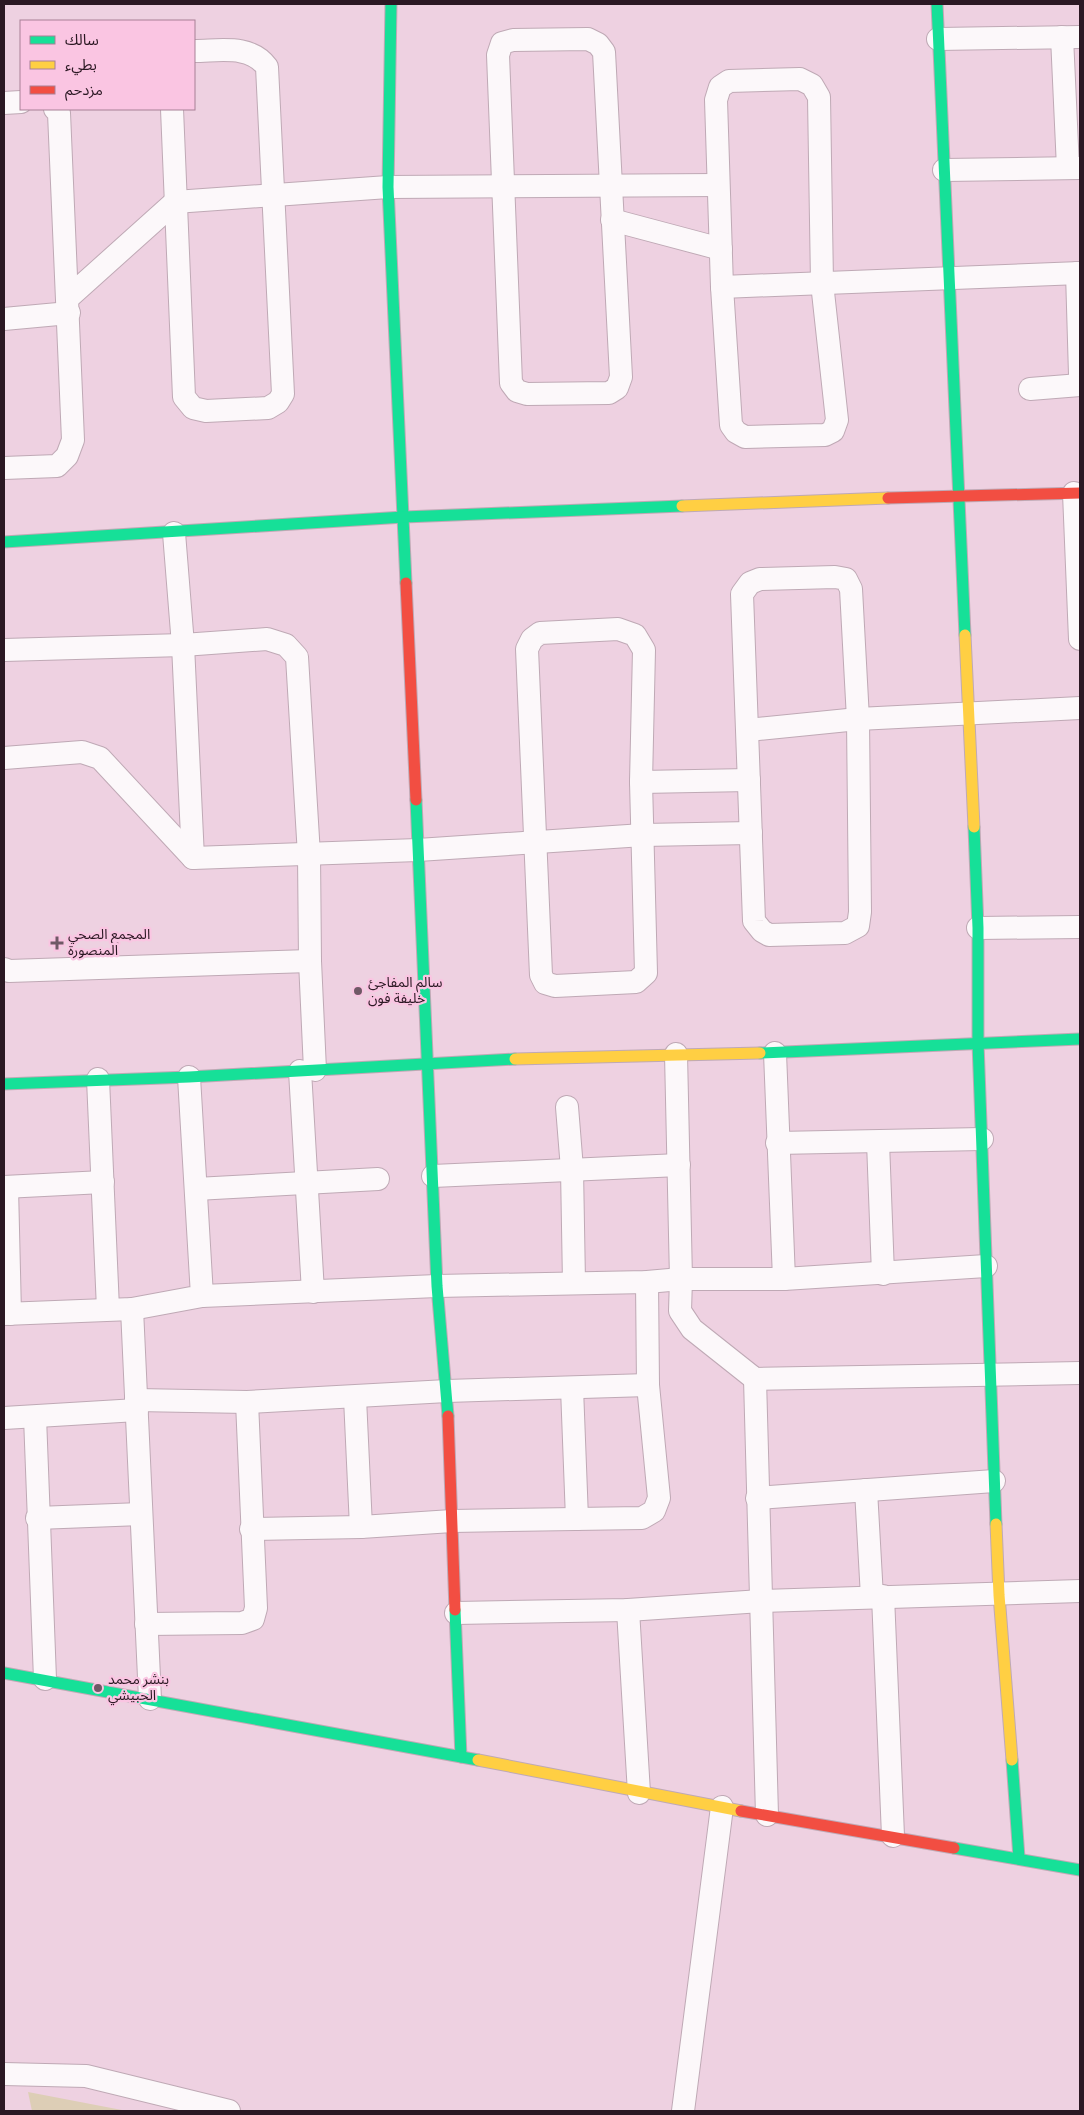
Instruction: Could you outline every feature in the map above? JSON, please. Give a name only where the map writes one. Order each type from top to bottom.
[{"type":"street","points":[[391,4],[388,187],[437,1286],[447,1390],[461,1757]]},
{"type":"street","points":[[937,4],[978,928],[978,1043],[999,1595],[1019,1858]]},
{"type":"street","points":[[938,39],[1071,37],[1074,168],[944,170]]},
{"type":"street","points":[[588,39],[598,44],[604,52],[621,377],[617,388],[609,393],[527,394],[517,391],[511,383],[503,187],[498,54],[502,44],[512,40],[588,39]]},
{"type":"street","points":[[172,110],[184,397],[193,408],[206,411],[268,408],[278,402],[284,394],[267,67],[259,56],[244,51],[195,51]]},
{"type":"street","points":[[800,79],[812,85],[819,97],[822,283],[836,420],[833,431],[825,435],[745,437],[736,432],[732,426],[721,249],[716,100],[720,87],[729,81],[738,80],[800,79]]},
{"type":"street","points":[[4,103],[20,102]]},
{"type":"street","points":[[4,468],[57,466],[68,456],[73,440],[59,113],[56,110]]},
{"type":"street","points":[[4,319],[68,305],[175,202],[388,187],[718,184]]},
{"type":"street","points":[[612,220],[721,249]]},
{"type":"street","points":[[722,287],[1078,273],[1080,374]]},
{"type":"street","points":[[1030,389],[1080,385]]},
{"type":"street","points":[[4,542],[174,533],[404,517],[959,495],[1077,493],[1080,639]]},
{"type":"street","points":[[174,533],[183,645],[193,858]]},
{"type":"street","points":[[835,576],[846,579],[851,589],[858,719],[860,912],[858,926],[845,933],[769,935],[762,931],[754,921],[742,594],[750,583],[760,579],[835,576]]},
{"type":"street","points":[[618,629],[635,635],[644,650],[642,782],[644,835],[646,973],[636,982],[555,986],[546,983],[541,975],[527,649],[532,639],[540,633],[618,629]]},
{"type":"street","points":[[4,650],[183,645],[267,640],[286,645],[297,657],[309,855],[310,961],[307,1183],[313,1292]]},
{"type":"street","points":[[748,730],[858,719],[1080,708]]},
{"type":"street","points":[[4,758],[82,752],[100,758],[193,858],[418,850],[644,835],[751,833]]},
{"type":"street","points":[[642,782],[749,780]]},
{"type":"street","points":[[978,928],[1080,927]]},
{"type":"street","points":[[4,969],[9,971],[310,961]]},
{"type":"street","points":[[4,1084],[188,1077],[428,1062],[775,1052],[1080,1039]]},
{"type":"street","points":[[775,1052],[777,1144],[784,1279]]},
{"type":"street","points":[[676,1054],[680,1310],[692,1329],[755,1379],[1080,1373]]},
{"type":"street","points":[[188,1077],[202,1296]]},
{"type":"street","points":[[98,1079],[108,1309]]},
{"type":"street","points":[[567,1107],[572,1169],[574,1283]]},
{"type":"street","points":[[777,1144],[982,1139]]},
{"type":"street","points":[[878,1142],[883,1274]]},
{"type":"street","points":[[433,1176],[679,1165]]},
{"type":"street","points":[[196,1189],[378,1179]]},
{"type":"street","points":[[103,1182],[6,1187],[7,1314],[132,1309],[202,1296],[437,1286],[647,1282],[681,1279],[784,1279],[986,1266]]},
{"type":"street","points":[[252,1529],[361,1527],[452,1520],[642,1518],[654,1511],[659,1498],[648,1385],[647,1282]]},
{"type":"street","points":[[132,1309],[150,1698]]},
{"type":"street","points":[[755,1379],[767,1815]]},
{"type":"street","points":[[4,1418],[35,1417],[137,1405],[355,1398],[447,1390],[648,1385]]},
{"type":"street","points":[[572,1388],[577,1519]]},
{"type":"street","points":[[355,1398],[361,1527]]},
{"type":"street","points":[[146,1624],[242,1623],[253,1619],[256,1608],[247,1402]]},
{"type":"street","points":[[35,1417],[37,1518],[45,1679]]},
{"type":"street","points":[[758,1498],[994,1481]]},
{"type":"street","points":[[866,1490],[877,1597],[893,1836]]},
{"type":"street","points":[[37,1518],[142,1514]]},
{"type":"street","points":[[456,1613],[628,1610],[761,1601],[1080,1591]]},
{"type":"street","points":[[628,1610],[639,1793]]},
{"type":"street","points":[[4,1673],[150,1698],[639,1793],[1080,1870]]},
{"type":"street","points":[[683,2111],[722,1807]]},
{"type":"street","points":[[4,2074],[86,2076],[228,2111]]},
{"type":"shaded area","points":[[28,2092],[127,2111],[32,2111]]},
{"type":"traffic: fast","points":[[391,4],[388,187],[406,583]]},
{"type":"traffic: fast","points":[[937,4],[965,635]]},
{"type":"traffic: fast","points":[[4,542],[404,517],[682,506]]},
{"type":"traffic: fast","points":[[416,800],[437,1286],[448,1416]]},
{"type":"traffic: fast","points":[[974,827],[978,928],[978,1043],[996,1524]]},
{"type":"traffic: fast","points":[[760,1053],[1080,1039]]},
{"type":"traffic: fast","points":[[4,1084],[189,1077],[515,1059]]},
{"type":"traffic: fast","points":[[455,1610],[461,1757]]},
{"type":"traffic: fast","points":[[4,1673],[478,1760]]},
{"type":"traffic: fast","points":[[1012,1760],[1019,1858]]},
{"type":"traffic: fast","points":[[954,1848],[1080,1870]]},
{"type":"traffic: slow","points":[[682,506],[888,498]]},
{"type":"traffic: slow","points":[[965,635],[974,827]]},
{"type":"traffic: slow","points":[[515,1059],[760,1053]]},
{"type":"traffic: slow","points":[[996,1524],[999,1595],[1012,1760]]},
{"type":"traffic: slow","points":[[478,1760],[741,1811]]},
{"type":"traffic: jam","points":[[888,498],[1080,493]]},
{"type":"traffic: jam","points":[[406,583],[416,800]]},
{"type":"traffic: jam","points":[[448,1416],[455,1610]]},
{"type":"traffic: jam","points":[[741,1811],[954,1848]]},
{"type":"place","name":"المجمع الصحي المنصورة","points":[[57,943]]},
{"type":"place","name":"سالم المفاجئ خليفة فون","points":[[358,991]]},
{"type":"place","name":"بنشر محمد الحبيشي","points":[[98,1688]]}]
